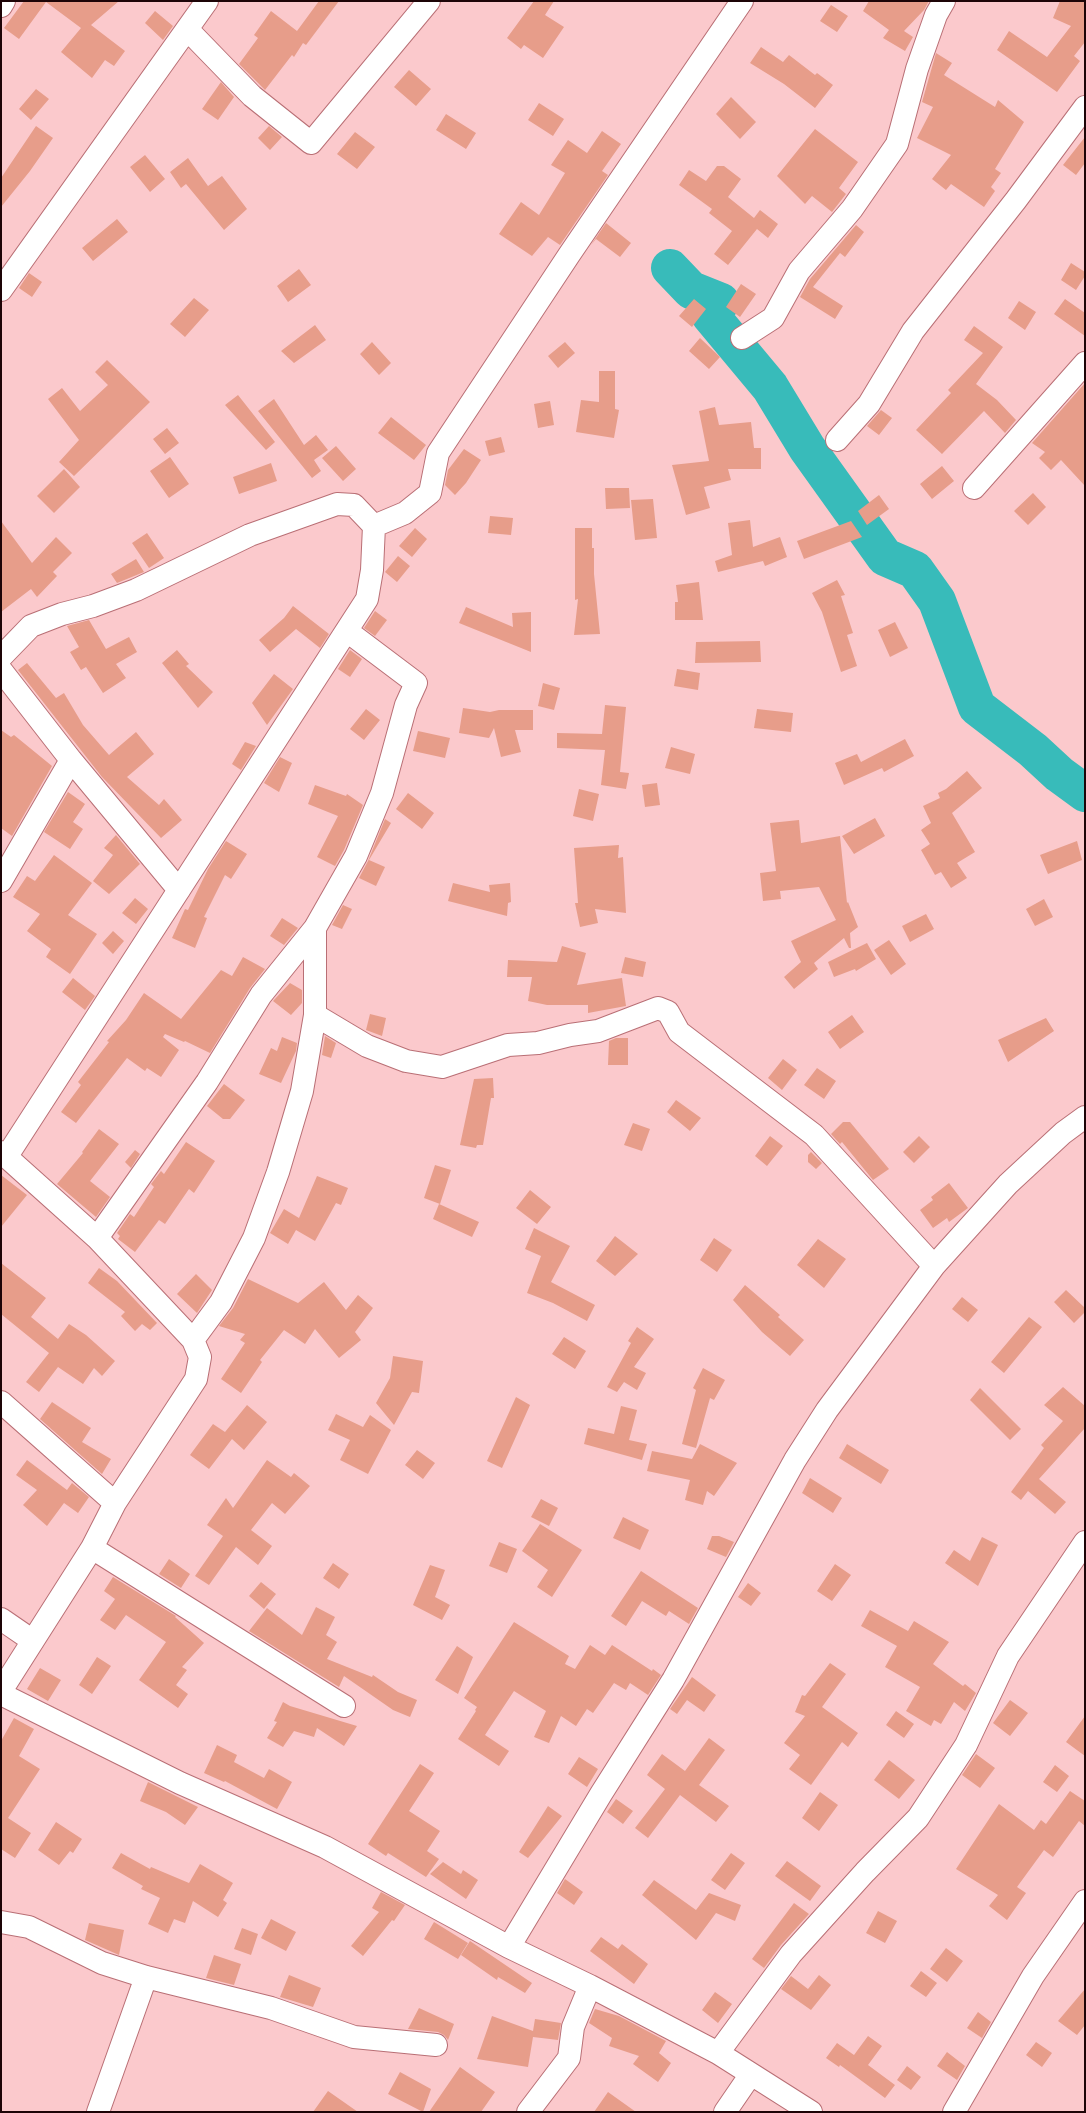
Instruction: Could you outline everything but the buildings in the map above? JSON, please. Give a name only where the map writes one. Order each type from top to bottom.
[{"type":"street","points":[[1,6],[4,1]]},
{"type":"street","points":[[1,290],[207,1]]},
{"type":"street","points":[[187,29],[252,96],[311,143],[429,1]]},
{"type":"street","points":[[374,526],[405,513],[430,493],[438,453],[569,255],[742,1]]},
{"type":"street","points":[[742,338],[773,318],[799,271],[852,208],[897,144],[917,69],[936,15],[944,1]]},
{"type":"street","points":[[837,440],[869,404],[913,331],[1016,200],[1085,107]]},
{"type":"street","points":[[974,488],[1085,363]]},
{"type":"street","points":[[1,657],[31,626],[136,590],[250,535],[337,504],[354,505],[374,526],[372,570],[367,599],[179,890],[4,1154],[97,1238],[193,1340],[200,1358],[196,1379],[115,1503],[92,1548],[1,1692],[180,1783],[325,1847],[509,1947],[590,1986],[718,2053],[811,2112]]},
{"type":"street","points":[[97,1238],[207,1082],[261,995],[315,928],[356,856],[382,794],[406,705],[416,683],[347,631]]},
{"type":"street","points":[[1,670],[71,760],[179,890]]},
{"type":"street","points":[[1,881],[71,760]]},
{"type":"street","points":[[193,1340],[221,1302],[254,1238],[278,1172],[302,1091],[315,1015],[315,928]]},
{"type":"street","points":[[315,1015],[367,1046],[406,1061],[442,1067],[508,1045],[538,1043],[570,1035],[598,1031],[658,1008],[668,1012],[679,1032],[814,1135],[934,1266]]},
{"type":"street","points":[[509,1947],[601,1794],[673,1680],[795,1460],[827,1410],[934,1266],[1008,1184],[1063,1133],[1085,1116]]},
{"type":"street","points":[[1,1402],[115,1503]]},
{"type":"street","points":[[718,2053],[791,1954],[865,1872],[918,1818],[966,1745],[1008,1656],[1085,1542]]},
{"type":"street","points":[[92,1548],[344,1706]]},
{"type":"street","points":[[1,1619],[33,1641]]},
{"type":"street","points":[[954,2112],[1033,1976],[1085,1901]]},
{"type":"street","points":[[1,1922],[29,1927],[102,1963],[146,1977],[271,2008],[354,2037],[436,2045]]},
{"type":"street","points":[[98,2112],[146,1977]]},
{"type":"street","points":[[528,2112],[569,2058],[573,2027],[590,1986]]},
{"type":"street","points":[[725,2112],[751,2074]]},
{"type":"waterway","points":[[670,268],[691,290],[721,302],[710,315],[770,387],[807,448],[885,557],[915,570],[937,601],[977,707],[1085,793]]}]
